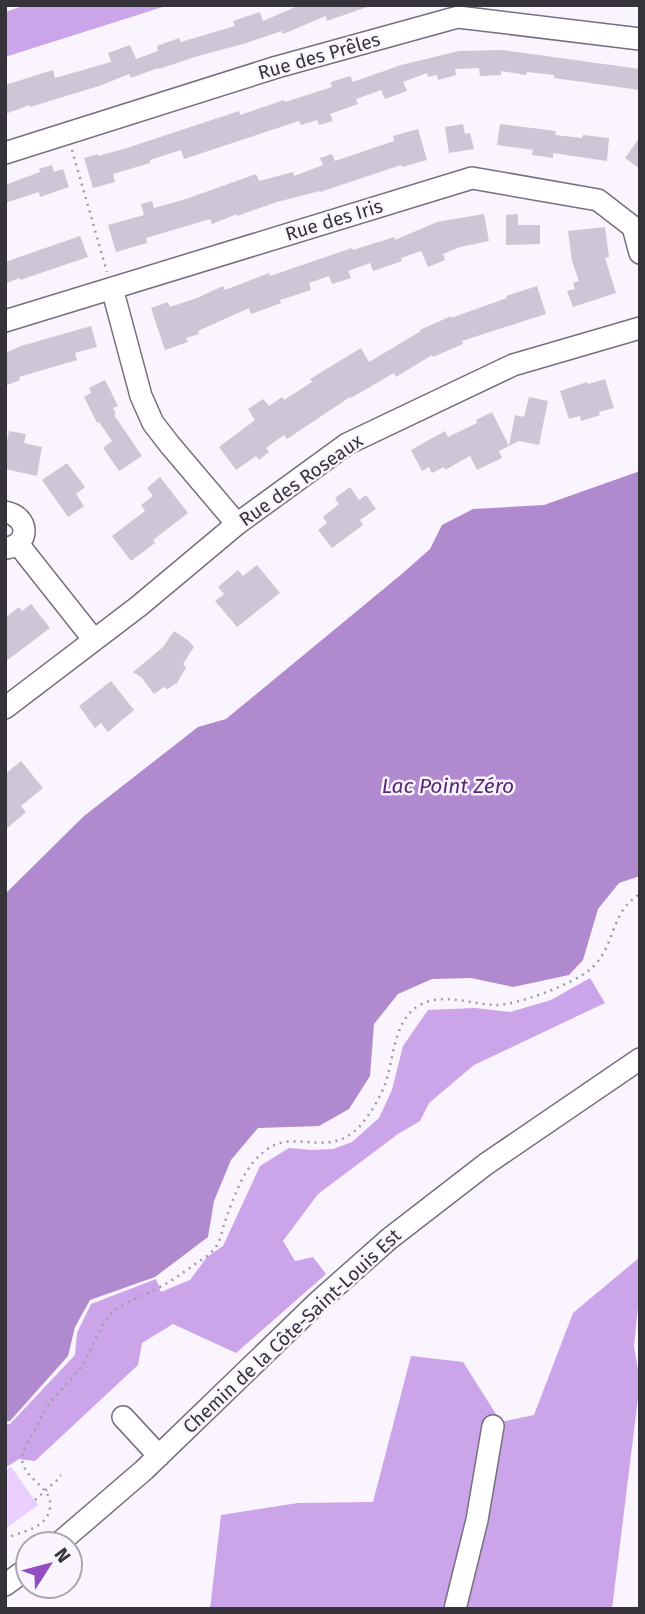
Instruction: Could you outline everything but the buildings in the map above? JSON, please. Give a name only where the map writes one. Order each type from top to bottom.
[{"type":"street","name":"Rue des Prêles","points":[[5,153],[277,67],[458,17],[640,38]]},
{"type":"street","name":"Rue des Iris","points":[[5,321],[472,178],[598,200],[633,227],[640,253]]},
{"type":"street","points":[[111,288],[141,396],[153,423],[237,524]]},
{"type":"street","name":"Rue des Roseaux","points":[[5,708],[139,606],[237,524],[347,444],[513,365],[640,328]]},
{"type":"street","points":[[5,512],[13,514],[24,525],[23,536],[12,546],[94,640]]},
{"type":"street","name":"Chemin de la Côte-Saint-Louis Est","points":[[74,1530],[159,1456],[319,1301],[389,1239],[486,1164],[640,1059]]},
{"type":"street","points":[[123,1417],[159,1456]]},
{"type":"street","points":[[455,1609],[477,1520],[493,1426]]},
{"type":"path","points":[[67,133],[111,288]]},
{"type":"path","points":[[5,1539],[35,1526],[48,1515],[49,1496],[28,1474],[22,1457],[48,1406],[80,1368],[111,1314],[164,1285],[215,1248],[244,1178],[257,1158],[277,1143],[331,1142],[344,1138],[359,1127],[384,1088],[403,1021],[411,1011],[422,1004],[441,999],[489,1004],[516,1003],[586,972],[607,948],[622,909],[640,894]]},
{"type":"path","points":[[35,1500],[61,1475]]},
{"type":"shaded area","points":[[26,5],[169,5],[5,57],[5,12]]},
{"type":"shaded area","points":[[590,978],[605,1003],[474,1065],[429,1103],[420,1121],[398,1134],[318,1194],[283,1241],[295,1261],[313,1257],[326,1274],[236,1353],[173,1324],[142,1343],[138,1365],[35,1461],[19,1459],[5,1468],[5,1425],[10,1424],[75,1355],[77,1333],[91,1304],[156,1279],[161,1292],[190,1280],[207,1257],[223,1246],[260,1166],[289,1148],[333,1149],[352,1142],[379,1118],[392,1090],[403,1046],[428,1010],[475,1008],[510,1012],[551,1000]]},
{"type":"shaded area","points":[[640,1257],[634,1346],[640,1382],[612,1609],[210,1609],[221,1515],[298,1503],[373,1502],[411,1356],[463,1362],[501,1422],[534,1415],[573,1313]]},
{"type":"shaded area","points":[[11,1467],[38,1505],[5,1529],[5,1470]]},
{"type":"water","name":"Lac Point Zéro","points":[[640,471],[640,876],[619,883],[598,909],[583,960],[569,975],[513,987],[471,978],[432,979],[398,994],[374,1024],[370,1076],[349,1109],[319,1126],[258,1128],[231,1160],[214,1201],[208,1237],[155,1277],[90,1300],[75,1327],[68,1356],[10,1421],[5,1422],[5,894],[84,816],[198,727],[226,719],[403,573],[430,549],[442,525],[473,509],[544,505]]}]
